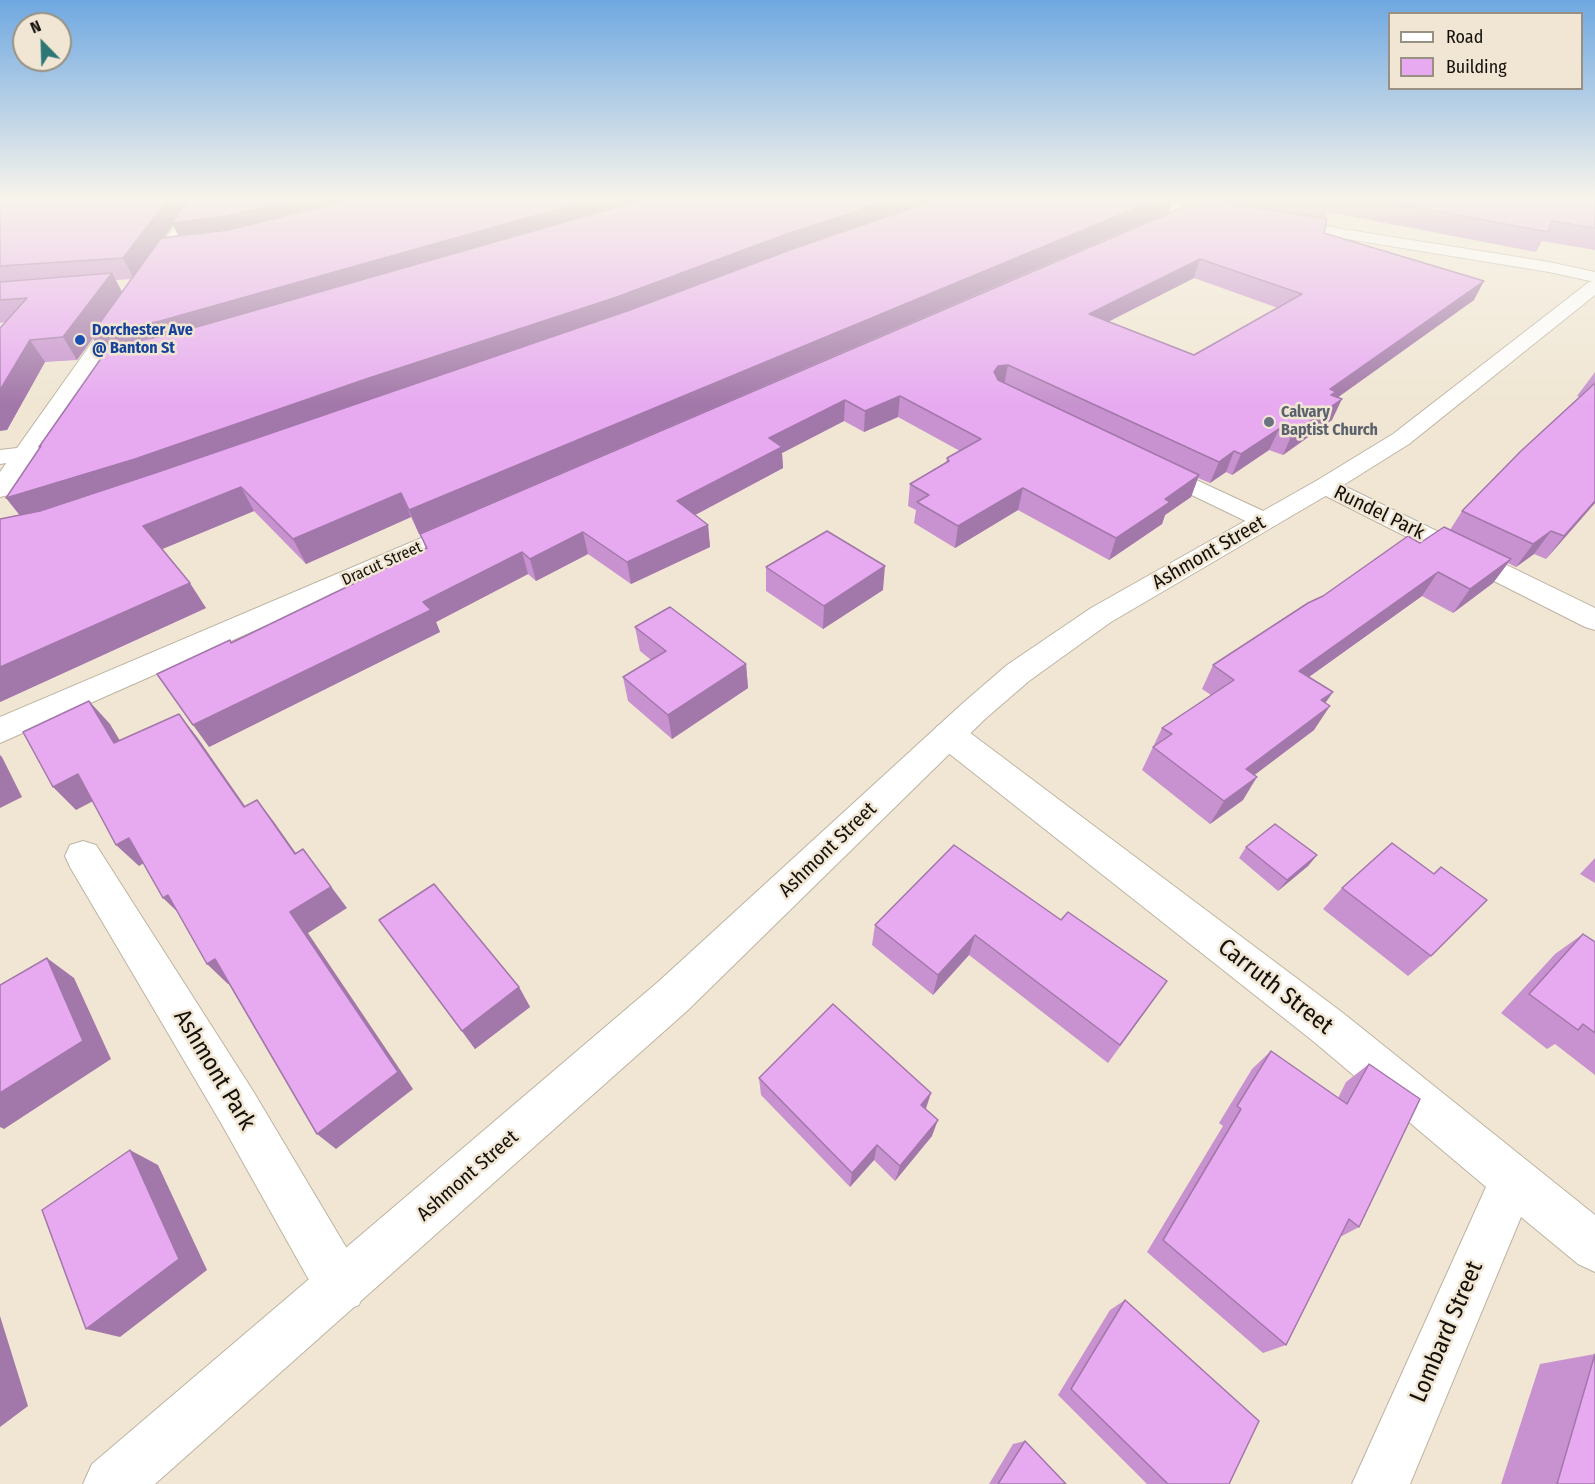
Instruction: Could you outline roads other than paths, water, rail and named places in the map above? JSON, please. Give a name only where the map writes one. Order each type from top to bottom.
[{"type":"main road","points":[[0,490],[141,286],[160,266]]},
{"type":"main road","points":[[1544,266],[1595,277]]},
{"type":"main road","points":[[114,288],[141,286]]},
{"type":"main road","name":"Ashmont Street","points":[[112,1484],[673,996],[1011,679],[1072,634],[1401,439],[1595,286]]},
{"type":"main road","points":[[83,370],[111,365]]},
{"type":"main road","points":[[0,457],[25,454]]},
{"type":"main road","points":[[1131,456],[1265,521]]},
{"type":"main road","name":"Rundel Park","points":[[1325,486],[1595,620]]},
{"type":"main road","name":"Dracut Street","points":[[0,731],[487,518]]},
{"type":"main road","name":"Carruth Street","points":[[949,735],[1328,1027],[1595,1247]]},
{"type":"main road","name":"Ashmont Park","points":[[83,856],[237,1107],[341,1287]]},
{"type":"main road","name":"Lombard Street","points":[[1381,1484],[1513,1180]]},
{"type":"place","name":"Dorchester Ave @ Banton St","points":[[80,340]]},
{"type":"place","name":"Calvary Baptist Church","points":[[1269,422]]}]
